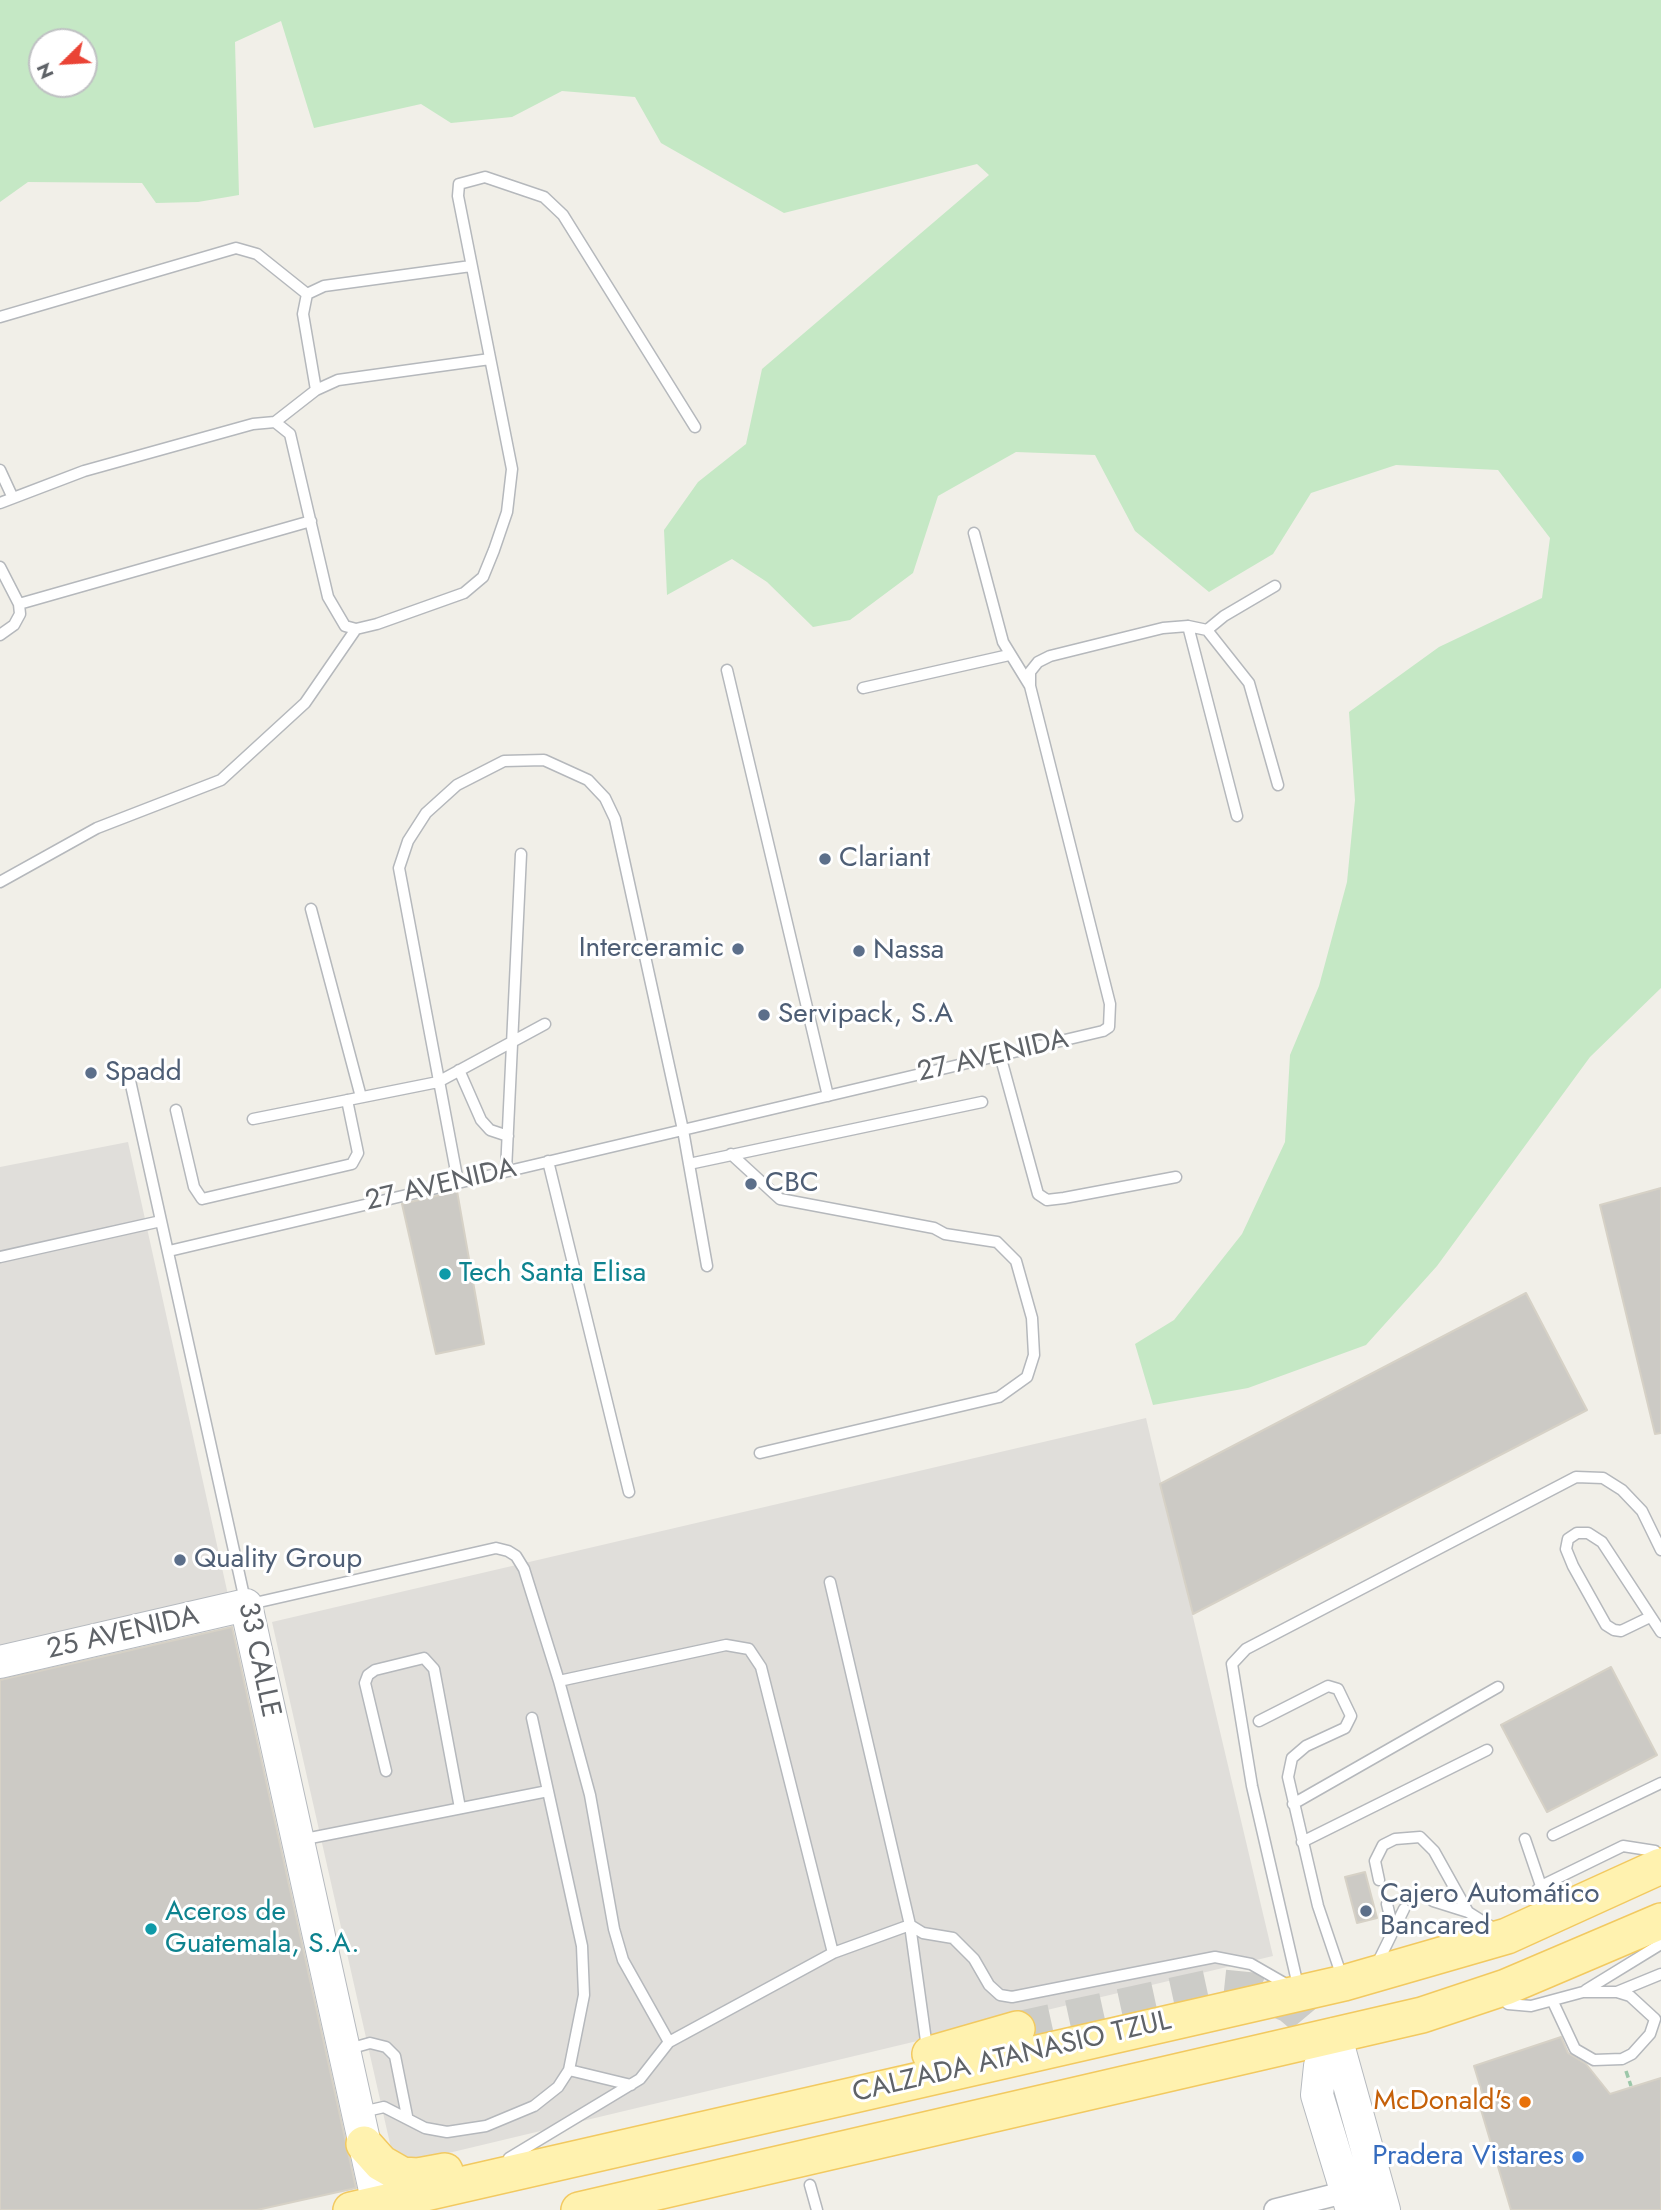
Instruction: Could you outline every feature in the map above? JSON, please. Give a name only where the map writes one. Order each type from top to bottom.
[{"type":"main road","name":"CALZADA ATANASIO TZUL","points":[[364,2207],[1359,1979],[1507,1936],[1542,1903],[1657,1858]]},
{"type":"main road","name":"CALZADA ATANASIO TZUL","points":[[579,2210],[1422,2015],[1494,1991],[1661,1921]]},
{"type":"main road","points":[[873,2090],[928,2055],[1017,2029]]},
{"type":"main road","points":[[361,2128],[390,2170],[412,2176],[509,2158],[695,2113],[735,2121]]},
{"type":"street","name":"25 AVENIDA","points":[[0,1662],[246,1605]]},
{"type":"street","name":"33 CALLE","points":[[246,1605],[361,2128],[364,2207]]},
{"type":"street","points":[[1275,2210],[1349,2201],[1317,2095],[1320,2066],[1335,2034]]},
{"type":"street","points":[[1335,2034],[1384,2210]]},
{"type":"lane","points":[[275,422],[290,434],[328,597],[345,626],[356,629],[464,593],[483,578],[507,512],[512,469],[458,197],[459,184],[485,177],[544,197],[563,215],[695,426]]},
{"type":"lane","points":[[0,317],[236,248],[257,254],[307,294]]},
{"type":"lane","points":[[307,294],[324,286],[471,266]]},
{"type":"lane","points":[[307,294],[303,314],[316,390]]},
{"type":"lane","points":[[0,503],[12,496],[123,460],[253,424],[275,422],[316,390],[338,380],[490,359]]},
{"type":"lane","points":[[0,470],[12,496]]},
{"type":"lane","points":[[19,604],[310,521]]},
{"type":"lane","points":[[974,533],[1009,655],[1030,686]]},
{"type":"lane","points":[[0,567],[19,604],[20,614],[15,625],[0,635]]},
{"type":"lane","points":[[1207,630],[1224,616],[1275,586]]},
{"type":"lane","points":[[1030,686],[1030,672],[1038,662],[1050,656],[1124,636],[1188,626],[1207,630],[1249,683],[1278,785]]},
{"type":"lane","points":[[1188,626],[1237,816]]},
{"type":"lane","points":[[0,882],[97,828],[220,780],[305,703],[356,629]]},
{"type":"lane","points":[[863,688],[1009,655]]},
{"type":"lane","points":[[727,670],[828,1096]]},
{"type":"lane","name":"27 AVENIDA","points":[[169,1251],[1103,1031],[1111,1021],[1110,1004],[1030,686]]},
{"type":"lane","points":[[458,1182],[399,868],[408,841],[426,813],[457,785],[504,761],[544,761],[588,780],[605,798],[615,819],[689,1164],[707,1266]]},
{"type":"lane","points":[[506,1171],[521,854]]},
{"type":"lane","points":[[311,909],[361,1097]]},
{"type":"lane","points":[[253,1119],[438,1082],[545,1024]]},
{"type":"lane","points":[[1000,1055],[1038,1194],[1047,1200],[1064,1198],[1176,1177]]},
{"type":"lane","points":[[459,1070],[481,1121],[490,1130],[508,1136]]},
{"type":"lane","name":"33 CALLE","points":[[129,1076],[246,1605]]},
{"type":"lane","points":[[176,1110],[194,1187],[202,1199],[352,1164],[358,1153],[347,1100]]},
{"type":"lane","points":[[689,1164],[982,1102]]},
{"type":"lane","points":[[731,1154],[780,1199],[934,1228],[945,1234],[997,1242],[1016,1261],[1032,1318],[1034,1355],[1027,1377],[999,1396],[760,1453]]},
{"type":"lane","points":[[548,1161],[629,1492]]},
{"type":"lane","points":[[0,1258],[161,1221]]},
{"type":"lane","points":[[1299,1993],[1252,1786],[1232,1664],[1246,1649],[1576,1477],[1603,1478],[1622,1490],[1642,1511],[1661,1550]]},
{"type":"lane","points":[[1650,1616],[1621,1631],[1606,1625],[1573,1566],[1566,1549],[1568,1539],[1577,1533],[1588,1533],[1602,1542],[1661,1632]]},
{"type":"lane","name":"25 AVENIDA","points":[[246,1605],[496,1548],[516,1556],[524,1569],[538,1609],[590,1796],[623,1960],[669,2042]]},
{"type":"lane","points":[[830,1582],[910,1925],[928,2055]]},
{"type":"lane","points":[[559,1681],[726,1645],[748,1649],[761,1667],[833,1953]]},
{"type":"lane","points":[[386,1771],[365,1683],[375,1670],[424,1658],[434,1669],[460,1808]]},
{"type":"lane","points":[[1259,1721],[1328,1686],[1338,1689],[1351,1716],[1345,1728],[1306,1746],[1292,1758],[1289,1777],[1318,1906],[1359,1979],[1393,1930],[1404,1909]]},
{"type":"lane","points":[[1293,1804],[1499,1687]]},
{"type":"lane","points":[[361,2128],[384,2107],[407,2116],[425,2128],[447,2132],[486,2126],[534,2106],[558,2087],[569,2070],[584,1995],[582,1946],[532,1718]]},
{"type":"lane","points":[[1302,1842],[1487,1750]]},
{"type":"lane","points":[[1553,1835],[1661,1783]]},
{"type":"lane","points":[[298,1841],[548,1791]]},
{"type":"lane","points":[[1379,1880],[1375,1861],[1383,1845],[1395,1839],[1420,1838],[1434,1850],[1468,1912]]},
{"type":"lane","points":[[1524,1839],[1542,1903]]},
{"type":"lane","points":[[1433,1901],[1468,1912],[1507,1936]]},
{"type":"lane","points":[[1387,1904],[1393,1930]]},
{"type":"lane","points":[[910,1925],[923,1933],[953,1938],[974,1959],[989,1985],[1000,1995],[1012,1997],[1215,1957],[1251,1964],[1299,1993]]},
{"type":"lane","points":[[509,2158],[640,2079],[669,2042],[833,1953],[910,1925]]},
{"type":"lane","points":[[1494,1991],[1508,2004],[1531,2006],[1553,2002],[1583,1992],[1661,1944]]},
{"type":"lane","points":[[1617,1992],[1661,1974]]},
{"type":"lane","points":[[1553,2002],[1574,2049],[1594,2060],[1622,2059],[1642,2045],[1655,2019],[1630,1996],[1617,1992],[1583,1992]]},
{"type":"lane","points":[[344,2050],[369,2043],[386,2048],[395,2056],[407,2116]]},
{"type":"lane","points":[[569,2070],[631,2085]]},
{"type":"lane","points":[[810,2185],[817,2210]]},
{"type":"shaded area","points":[[128,1142],[230,1604],[0,1658],[0,1167]]},
{"type":"shaded area","points":[[1146,1418],[1273,1956],[415,2161],[391,2148],[272,1622]]},
{"type":"green space","points":[[0,0],[1661,0],[1661,988],[1590,1057],[1437,1266],[1366,1345],[1248,1388],[1153,1405],[1135,1344],[1174,1320],[1242,1234],[1285,1142],[1290,1055],[1319,986],[1347,882],[1355,800],[1349,712],[1439,647],[1542,598],[1550,538],[1498,470],[1396,465],[1311,493],[1273,554],[1209,592],[1135,531],[1095,455],[1016,452],[938,496],[913,573],[850,620],[813,627],[767,582],[732,559],[667,595],[664,530],[698,482],[746,444],[762,369],[989,175],[977,164],[784,213],[661,143],[635,97],[562,91],[512,117],[451,123],[421,104],[314,128],[281,21],[235,42],[239,195],[198,202],[156,203],[142,183],[28,182],[0,202]]},
{"type":"building","points":[[1661,1188],[1661,1433],[1655,1434],[1600,1205]]},
{"type":"building","name":"Tech Santa Elisa","points":[[457,1191],[484,1344],[436,1354],[402,1204]]},
{"type":"building","points":[[1526,1293],[1587,1410],[1193,1614],[1160,1484]]},
{"type":"building","name":"Aceros de Guatemala, S.A.","points":[[232,1627],[356,2188],[257,2210],[0,2210],[0,1680]]},
{"type":"building","points":[[1611,1667],[1657,1755],[1547,1812],[1501,1725]]},
{"type":"building","points":[[1365,1872],[1377,1918],[1357,1923],[1345,1877]]},
{"type":"building","name":"Pradera Vistares","points":[[1561,2037],[1568,2053],[1586,2064],[1610,2094],[1661,2078],[1661,2210],[1511,2210],[1479,2103],[1485,2102],[1474,2066]]},
{"type":"tunnel","points":[[1017,2029],[1214,1986],[1252,1990],[1289,2005],[1302,2016],[1312,2028],[1327,2066]]},
{"type":"place","name":"Clariant","points":[[825,859]]},
{"type":"place","name":"Interceramic","points":[[738,949]]},
{"type":"place","name":"Nassa","points":[[859,951]]},
{"type":"place","name":"Servipack, S.A","points":[[764,1015]]},
{"type":"place","name":"Spadd","points":[[91,1073]]},
{"type":"place","name":"CBC","points":[[751,1184]]},
{"type":"place","name":"Tech Santa Elisa","points":[[445,1274]]},
{"type":"place","name":"Quality Group","points":[[180,1560]]},
{"type":"place","name":"Cajero Automático Bancared","points":[[1366,1911]]},
{"type":"place","name":"Aceros de Guatemala, S.A.","points":[[151,1929]]},
{"type":"place","name":"McDonald's","points":[[1525,2102]]},
{"type":"place","name":"Pradera Vistares","points":[[1578,2157]]}]
